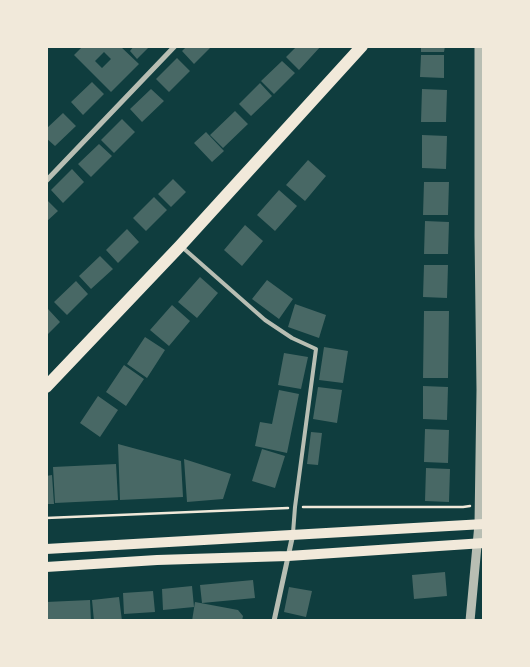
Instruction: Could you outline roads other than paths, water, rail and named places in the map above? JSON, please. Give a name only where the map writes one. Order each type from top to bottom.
[{"type":"main road","points":[[46,387],[180,246],[362,46]]},
{"type":"main road","points":[[46,549],[481,524]]},
{"type":"main road","points":[[46,567],[157,560],[288,556],[480,543]]},
{"type":"street","points":[[46,181],[175,46]]},
{"type":"street","points":[[470,621],[481,524],[478,503],[481,390],[479,236],[481,72],[479,46]]},
{"type":"street","points":[[274,621],[293,534]]},
{"type":"lane","points":[[180,246],[265,320],[292,338],[316,349],[293,534]]}]
